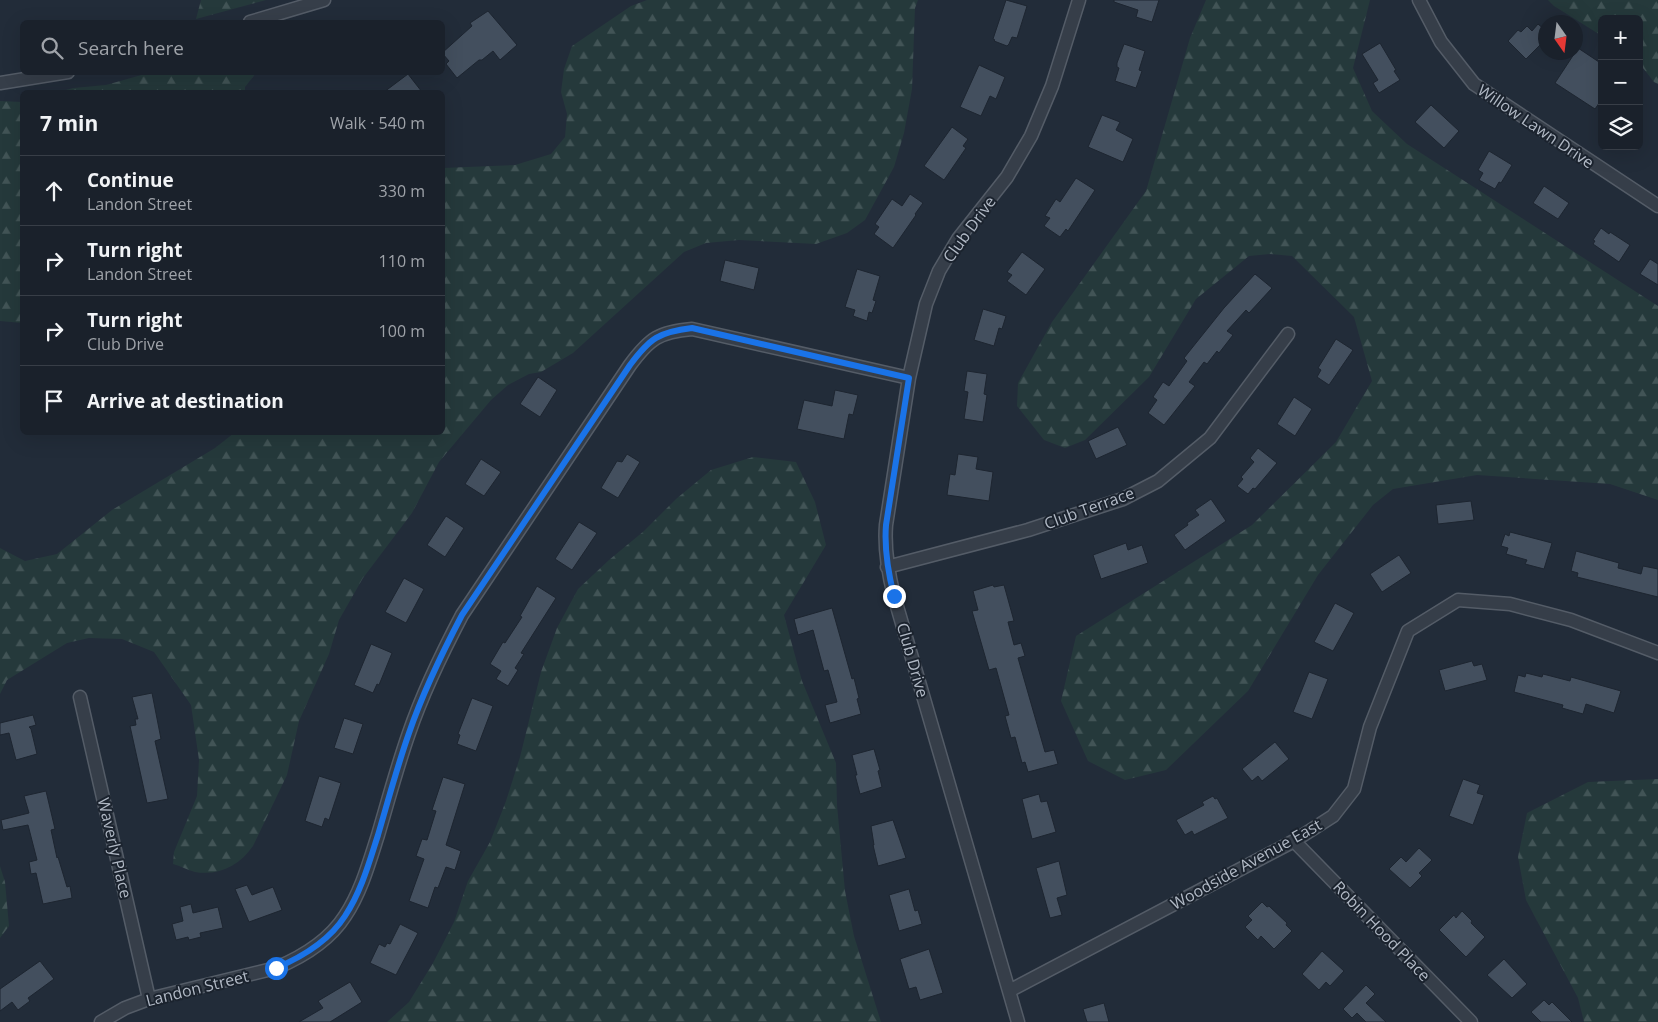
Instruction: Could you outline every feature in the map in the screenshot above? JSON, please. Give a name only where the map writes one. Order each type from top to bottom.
[{"type":"street","points":[[257,20],[324,0]]},
{"type":"street","name":"Club Drive","points":[[1018,1022],[887,567],[886,525],[909,378],[926,304],[939,271],[958,239],[1007,176],[1031,136],[1052,86],[1079,0]]},
{"type":"street","name":"Willow Lawn Drive","points":[[1419,0],[1441,42],[1474,84],[1658,206]]},
{"type":"street","points":[[0,83],[49,75]]},
{"type":"street","name":"Landon Street","points":[[101,1022],[126,1008],[149,999],[276,968],[295,960],[314,948],[333,931],[344,917],[367,870],[409,733],[423,693],[442,653],[468,607],[630,365],[648,343],[662,334],[692,328],[909,378]]},
{"type":"street","name":"Club Terrace","points":[[887,567],[1028,530],[1124,499],[1158,481],[1210,438],[1288,334]]},
{"type":"street","name":"Woodside Avenue East","points":[[1009,990],[1294,841],[1333,816],[1354,789],[1370,727],[1408,630],[1458,600],[1510,604],[1571,620],[1658,653]]},
{"type":"street","name":"Waverly Place","points":[[80,697],[149,999]]},
{"type":"street","name":"Robin Hood Place","points":[[1294,841],[1471,1022]]},
{"type":"green space","points":[[201,0],[266,0],[196,19]]},
{"type":"green space","points":[[647,0],[918,0],[915,8],[912,89],[904,133],[894,167],[865,220],[847,233],[816,244],[739,240],[706,243],[684,252],[573,353],[541,372],[529,374],[508,385],[491,400],[439,462],[412,513],[363,578],[339,620],[329,654],[299,721],[287,775],[253,846],[235,864],[220,871],[195,872],[173,864],[174,852],[197,796],[199,760],[191,705],[154,652],[122,639],[89,638],[67,643],[7,680],[0,694],[0,548],[25,561],[57,554],[112,510],[215,448],[231,435],[445,435],[445,168],[515,165],[551,154],[565,137],[567,114],[561,92],[564,69],[572,46],[631,6]]},
{"type":"green space","points":[[1206,0],[1370,0],[1353,68],[1372,111],[1407,144],[1658,306],[1658,500],[1610,484],[1477,475],[1393,489],[1373,505],[1318,575],[1248,691],[1166,770],[1125,780],[1088,761],[1061,701],[1076,636],[1252,525],[1336,442],[1372,381],[1354,317],[1292,256],[1270,254],[1249,256],[1196,299],[1149,377],[1085,440],[1065,448],[1044,440],[1017,406],[1018,383],[1052,322],[1146,191],[1190,38]]},
{"type":"green space","points":[[1548,0],[1658,0],[1658,84],[1654,82],[1643,68],[1643,15],[1598,15],[1598,34],[1583,24],[1583,15],[1568,15]]},
{"type":"green space","points":[[141,75],[254,75],[245,87],[245,90],[66,90],[106,85]]},
{"type":"green space","points":[[0,101],[20,102],[20,323],[0,321]]},
{"type":"green space","points":[[753,457],[796,462],[815,502],[826,545],[784,615],[802,681],[836,763],[837,805],[845,891],[854,936],[881,1022],[387,1022],[409,1002],[433,963],[454,922],[468,881],[490,842],[520,757],[541,672],[557,628],[578,589],[644,531],[676,499],[711,470]]},
{"type":"green space","points":[[1658,779],[1658,1022],[1584,1022],[1578,998],[1526,900],[1518,857],[1527,813],[1588,782]]},
{"type":"green space","points":[[0,866],[5,882],[9,926],[0,938]]},
{"type":"building","points":[[1006,0],[1027,6],[1017,38],[1012,37],[1007,46],[993,39]]},
{"type":"building","points":[[1114,0],[1159,0],[1152,22],[1136,17],[1138,10],[1114,2]]},
{"type":"building","points":[[488,11],[517,45],[500,60],[493,51],[457,78],[446,64],[449,61],[445,56],[445,50],[472,26],[470,23]]},
{"type":"building","points":[[1538,24],[1538,47],[1526,59],[1508,41],[1518,30],[1521,32],[1527,26],[1532,31]]},
{"type":"building","points":[[1380,43],[1400,80],[1379,93],[1373,83],[1378,80],[1362,54]]},
{"type":"building","points":[[1124,44],[1145,51],[1139,70],[1142,71],[1136,88],[1115,81],[1119,68],[1117,63]]},
{"type":"building","points":[[1583,51],[1598,61],[1598,105],[1595,109],[1555,83],[1570,60],[1583,60]]},
{"type":"building","points":[[979,65],[1005,77],[996,99],[990,96],[981,116],[960,107]]},
{"type":"building","points":[[409,75],[420,90],[387,90]]},
{"type":"building","points":[[1431,105],[1459,131],[1444,148],[1415,122]]},
{"type":"building","points":[[1102,115],[1120,122],[1116,130],[1133,139],[1123,162],[1088,147]]},
{"type":"building","points":[[952,127],[968,139],[963,146],[966,148],[944,180],[924,166]]},
{"type":"building","points":[[1489,151],[1512,165],[1495,189],[1479,180],[1483,173],[1478,170]]},
{"type":"building","points":[[1076,178],[1095,190],[1068,231],[1066,229],[1060,237],[1044,226],[1050,218],[1045,216],[1056,199],[1060,202]]},
{"type":"building","points":[[1544,186],[1569,203],[1558,219],[1533,203]]},
{"type":"building","points":[[910,194],[923,203],[893,248],[874,234],[879,227],[875,224],[892,199],[902,206]]},
{"type":"building","points":[[1601,228],[1630,245],[1619,262],[1593,244],[1595,241],[1593,240]]},
{"type":"building","points":[[1022,252],[1045,269],[1026,295],[1007,281],[1012,275],[1007,272]]},
{"type":"building","points":[[1650,259],[1658,264],[1658,285],[1640,274]]},
{"type":"building","points":[[725,260],[759,268],[754,290],[720,281]]},
{"type":"building","points":[[857,269],[880,276],[873,300],[876,301],[872,313],[869,312],[867,321],[853,316],[855,310],[845,307]]},
{"type":"building","points":[[1255,274],[1272,288],[1249,313],[1246,310],[1227,331],[1233,335],[1219,353],[1217,351],[1207,364],[1204,362],[1189,382],[1195,386],[1164,425],[1148,413],[1157,400],[1153,397],[1163,382],[1169,386],[1187,361],[1184,358],[1224,308]]},
{"type":"building","points":[[983,309],[1006,316],[1002,329],[999,328],[994,346],[974,340]]},
{"type":"building","points":[[1336,339],[1353,350],[1329,385],[1317,377],[1321,370],[1318,368]]},
{"type":"building","points":[[967,371],[987,374],[984,394],[987,395],[983,422],[964,419],[968,392],[964,391]]},
{"type":"building","points":[[538,377],[557,390],[540,417],[520,404]]},
{"type":"building","points":[[835,390],[858,395],[853,415],[849,414],[844,439],[797,429],[804,400],[832,406]]},
{"type":"building","points":[[1294,397],[1312,409],[1295,436],[1277,424]]},
{"type":"building","points":[[1118,427],[1127,445],[1096,459],[1088,441]]},
{"type":"building","points":[[1258,448],[1277,463],[1255,489],[1253,488],[1248,494],[1237,486],[1243,479],[1241,477],[1254,462],[1250,458]]},
{"type":"building","points":[[627,454],[640,462],[618,498],[601,488],[617,461],[622,462]]},
{"type":"building","points":[[958,454],[978,457],[976,469],[993,472],[989,501],[947,495],[950,474],[955,475]]},
{"type":"building","points":[[481,459],[501,472],[484,496],[465,484]]},
{"type":"building","points":[[1211,499],[1226,521],[1185,550],[1174,535],[1199,515],[1195,510]]},
{"type":"building","points":[[1471,501],[1474,520],[1438,524],[1436,505]]},
{"type":"building","points":[[446,516],[464,528],[445,557],[427,545]]},
{"type":"building","points":[[579,522],[597,533],[572,570],[555,559]]},
{"type":"building","points":[[1510,532],[1552,543],[1544,569],[1525,564],[1527,560],[1506,554],[1508,548],[1501,546],[1505,534],[1509,536]]},
{"type":"building","points":[[1126,543],[1128,550],[1142,545],[1148,563],[1101,579],[1093,555]]},
{"type":"building","points":[[1576,551],[1619,563],[1618,568],[1641,574],[1643,566],[1658,569],[1658,597],[1577,577],[1578,573],[1571,571]]},
{"type":"building","points":[[1399,555],[1411,573],[1382,592],[1370,574]]},
{"type":"building","points":[[404,578],[424,589],[406,623],[385,612]]},
{"type":"building","points":[[993,585],[994,587],[1004,585],[1014,621],[1008,622],[1014,645],[1021,643],[1025,656],[1018,658],[1045,752],[1054,750],[1058,764],[1028,772],[1025,762],[1022,763],[1015,737],[1011,738],[1005,716],[1009,715],[996,668],[989,670],[972,611],[978,610],[973,591]]},
{"type":"building","points":[[537,586],[556,598],[521,653],[524,654],[515,668],[518,670],[508,686],[496,679],[501,671],[490,664],[503,642],[505,643],[522,617],[520,616]]},
{"type":"building","points":[[1335,603],[1354,613],[1333,651],[1314,642]]},
{"type":"building","points":[[832,608],[852,679],[854,678],[861,714],[830,723],[825,705],[837,702],[828,670],[824,671],[813,630],[798,635],[794,619]]},
{"type":"building","points":[[371,644],[392,653],[379,685],[377,684],[373,693],[354,685]]},
{"type":"building","points":[[1472,661],[1474,666],[1482,664],[1487,680],[1445,691],[1439,670]]},
{"type":"building","points":[[1309,672],[1328,679],[1312,719],[1293,712]]},
{"type":"building","points":[[1526,673],[1542,677],[1543,674],[1570,681],[1571,677],[1621,691],[1614,713],[1586,704],[1583,714],[1562,708],[1563,705],[1514,692],[1518,675],[1525,677]]},
{"type":"building","points":[[152,693],[161,739],[155,741],[168,799],[147,803],[130,726],[136,725],[135,719],[138,719],[132,697]]},
{"type":"building","points":[[472,698],[493,706],[476,751],[457,744],[460,735],[458,734]]},
{"type":"building","points":[[33,715],[36,725],[29,727],[37,754],[16,760],[9,733],[0,735],[0,723]]},
{"type":"building","points":[[344,718],[363,724],[353,754],[334,748]]},
{"type":"building","points":[[1275,742],[1289,759],[1262,781],[1258,776],[1252,781],[1242,769]]},
{"type":"building","points":[[874,749],[880,770],[878,771],[882,787],[860,794],[852,755]]},
{"type":"building","points":[[319,776],[341,783],[329,820],[325,818],[322,827],[305,821]]},
{"type":"building","points":[[443,777],[465,784],[446,845],[461,851],[455,870],[446,867],[438,888],[435,887],[428,908],[409,901],[424,859],[416,856],[422,839],[427,840],[436,811],[432,810]]},
{"type":"building","points":[[1463,779],[1480,785],[1477,793],[1484,795],[1473,825],[1449,816]]},
{"type":"building","points":[[46,791],[55,829],[51,830],[57,858],[67,887],[70,886],[72,898],[43,904],[36,873],[31,874],[29,862],[37,860],[28,825],[3,830],[1,820],[29,813],[24,796]]},
{"type":"building","points":[[1039,794],[1041,802],[1047,801],[1056,832],[1032,839],[1022,799]]},
{"type":"building","points":[[1213,796],[1215,799],[1217,798],[1228,818],[1194,835],[1192,831],[1185,835],[1176,820],[1204,805],[1202,802]]},
{"type":"building","points":[[893,820],[906,858],[878,866],[871,826]]},
{"type":"building","points":[[1419,848],[1432,860],[1419,873],[1422,876],[1410,888],[1389,869],[1401,857],[1406,862]]},
{"type":"building","points":[[1059,861],[1067,895],[1057,898],[1062,915],[1050,918],[1036,868]]},
{"type":"building","points":[[247,885],[252,895],[273,887],[282,910],[249,922],[235,889]]},
{"type":"building","points":[[909,889],[915,911],[918,910],[922,924],[899,931],[889,895]]},
{"type":"building","points":[[1262,902],[1287,923],[1286,925],[1292,931],[1274,949],[1261,936],[1258,940],[1245,927],[1252,920],[1248,916]]},
{"type":"building","points":[[191,904],[193,913],[218,907],[223,928],[200,933],[201,937],[189,940],[188,937],[176,940],[172,924],[183,921],[180,907]]},
{"type":"building","points":[[1462,911],[1485,937],[1466,957],[1439,930],[1454,915],[1456,918]]},
{"type":"building","points":[[400,924],[418,933],[396,975],[370,963],[379,944],[385,947],[387,943],[390,944]]},
{"type":"building","points":[[929,949],[943,993],[920,1000],[916,987],[909,989],[900,959]]},
{"type":"building","points":[[1322,951],[1344,971],[1330,986],[1326,982],[1319,990],[1302,974]]},
{"type":"building","points":[[1504,959],[1527,984],[1512,998],[1487,975]]},
{"type":"building","points":[[40,961],[54,979],[28,998],[30,1001],[18,1010],[12,1002],[0,1011],[0,989]]},
{"type":"building","points":[[350,982],[362,1002],[330,1022],[299,1022],[323,1008],[318,1001]]},
{"type":"building","points":[[1366,985],[1375,994],[1366,1003],[1386,1022],[1366,1022],[1357,1013],[1352,1018],[1343,1009]]},
{"type":"building","points":[[1544,1000],[1549,1005],[1552,1002],[1572,1022],[1541,1022],[1531,1012]]},
{"type":"building","points":[[1104,1003],[1109,1022],[1087,1022],[1083,1009]]},
{"type":"route","points":[[276,968],[295,960],[314,948],[333,931],[354,901],[367,870],[423,693],[462,615],[630,365],[648,343],[662,334],[692,328],[909,378],[886,525],[887,567],[894,596]]}]
